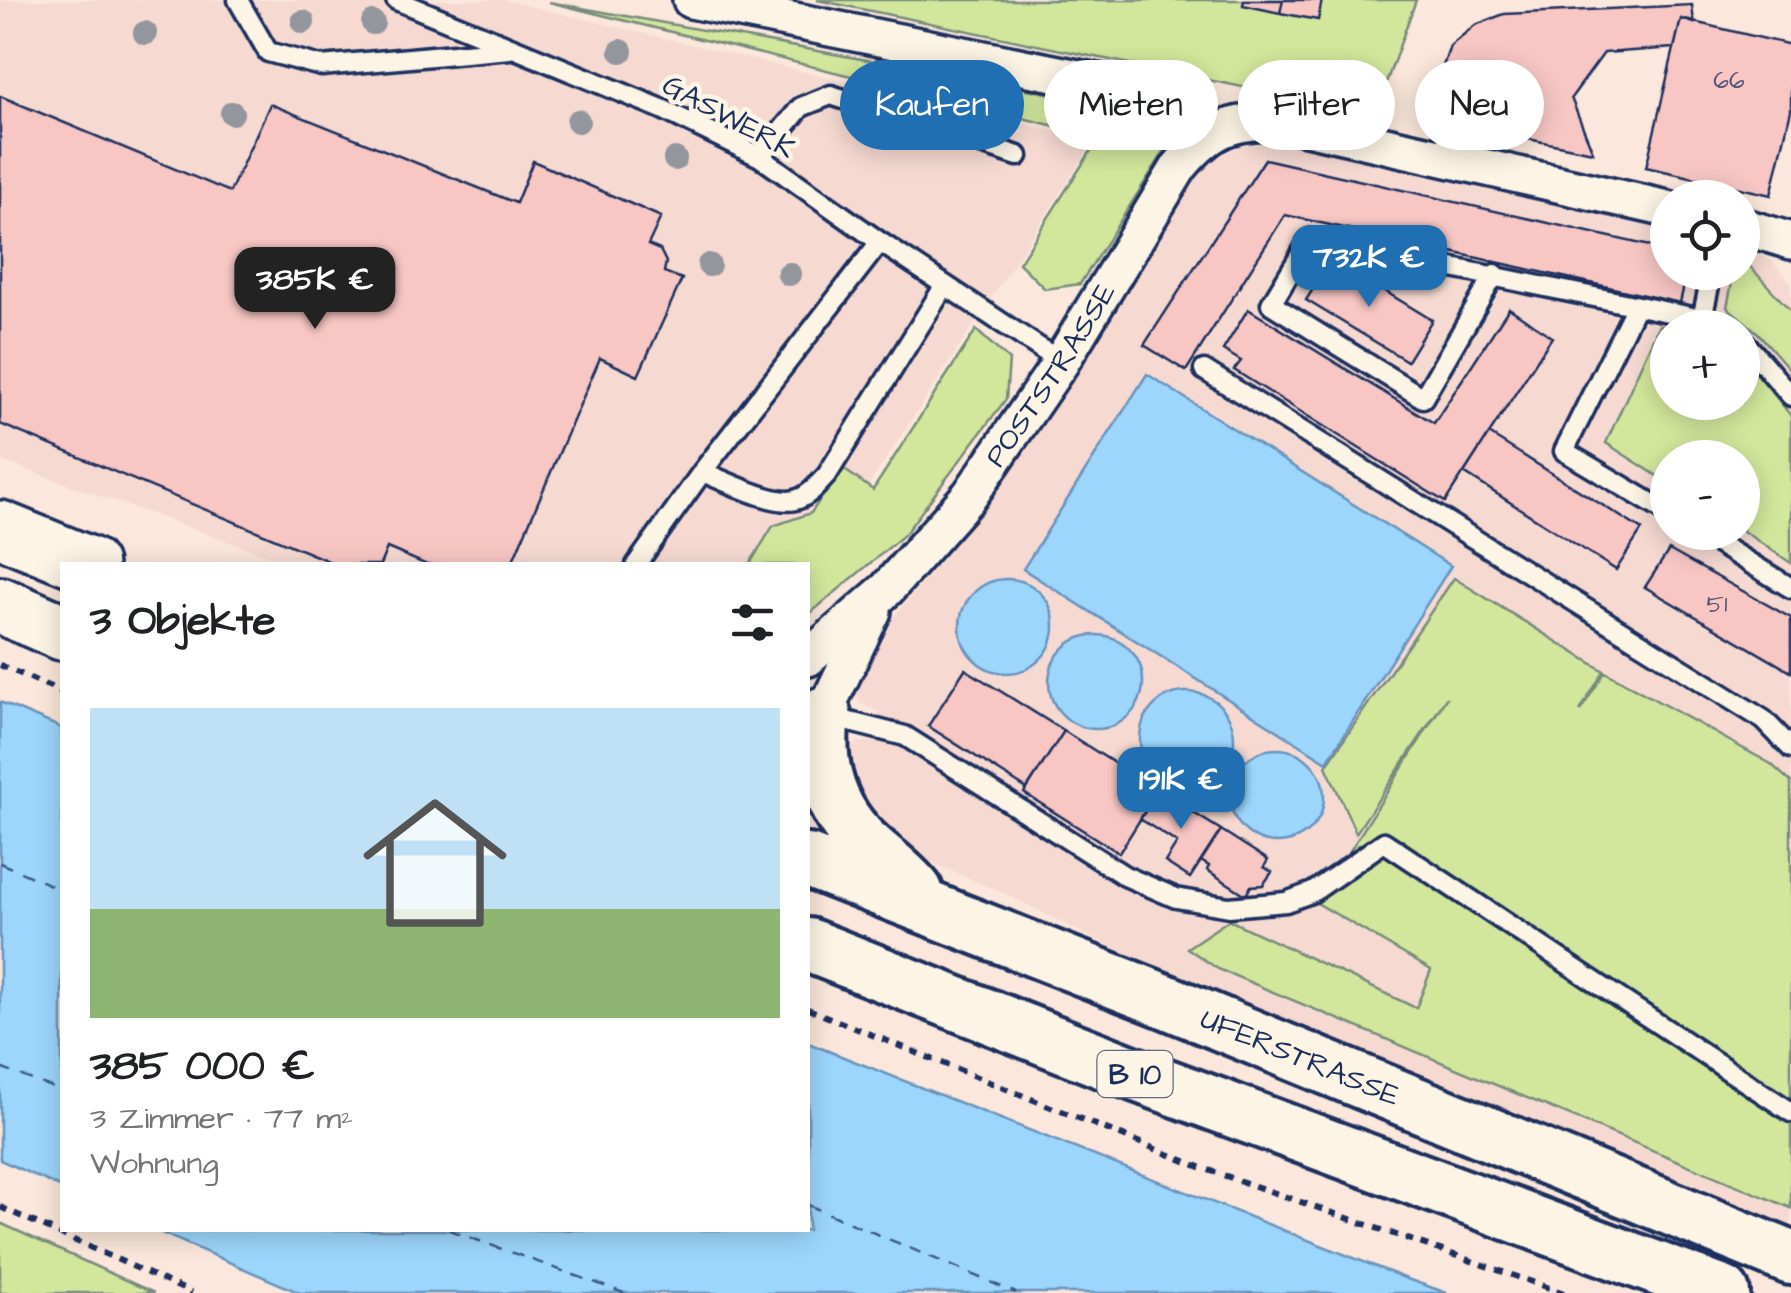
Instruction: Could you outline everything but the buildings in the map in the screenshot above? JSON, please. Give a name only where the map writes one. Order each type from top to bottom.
[{"type":"highway","points":[[0,529],[82,562]]},
{"type":"highway","points":[[0,605],[60,631]]},
{"type":"main road","points":[[813,726],[820,741],[822,767],[838,810],[859,838],[939,912]]},
{"type":"main road","name":"UFERSTRASSE","points":[[810,862],[1165,1001],[1791,1258]]},
{"type":"main road","name":"B 10","points":[[820,946],[1136,1075],[1723,1293]]},
{"type":"street","points":[[691,0],[1044,71]]},
{"type":"street","name":"POSTSTRASSE","points":[[1218,131],[1248,120],[1280,121],[1650,205]]},
{"type":"street","name":"POSTSTRASSE","points":[[810,656],[887,589],[970,496],[1194,150]]},
{"type":"street","points":[[1760,231],[1791,240]]},
{"type":"street","name":"POSTSTRASSE","points":[[813,726],[887,589]]},
{"type":"lane","points":[[238,0],[268,52],[321,66],[516,49]]},
{"type":"lane","name":"GASWERK","points":[[396,0],[662,108],[760,157],[1060,362]]},
{"type":"lane","points":[[760,157],[802,107],[831,95],[1018,156]]},
{"type":"lane","points":[[1495,274],[1423,398],[1271,304],[1310,239],[1495,274],[1656,310]]},
{"type":"lane","points":[[638,562],[702,472],[880,242]]},
{"type":"lane","points":[[702,472],[776,500],[795,500],[810,492],[827,475],[945,285]]},
{"type":"lane","points":[[1636,306],[1564,451],[1650,502]]},
{"type":"lane","points":[[1760,360],[1791,396]]},
{"type":"lane","points":[[1204,370],[1764,720],[1791,748]]},
{"type":"lane","points":[[1729,550],[1791,588]]},
{"type":"lane","points":[[813,726],[905,736],[1125,876],[1176,898],[1229,906],[1286,902],[1313,892],[1384,842],[1791,1112]]},
{"type":"path","points":[[0,665],[60,691]]},
{"type":"path","points":[[810,1011],[1200,1167],[1564,1293]]},
{"type":"path","points":[[0,1207],[192,1293]]},
{"type":"shaded area","points":[[0,0],[504,0],[840,80],[840,150],[1024,150],[1024,124],[1044,129],[1044,150],[1088,150],[810,575],[810,562],[286,562],[0,460]]},
{"type":"shaded area","points":[[1238,148],[1315,150],[1650,223],[1650,290],[1760,290],[1760,254],[1772,261],[1791,283],[1791,1226],[1177,980],[1001,892],[895,847],[865,822],[845,755],[858,742],[873,742],[879,712],[860,703],[854,685],[870,651],[890,621],[982,513],[1020,458],[1193,183],[1214,160]]},
{"type":"green space","points":[[817,0],[1416,0],[1394,60],[1238,60],[1238,86],[1218,82],[1218,60],[1111,60]]},
{"type":"green space","points":[[549,2],[867,60],[840,60],[840,73]]},
{"type":"green space","points":[[1024,89],[1044,92],[1044,123],[1024,118]]},
{"type":"green space","points":[[1092,150],[1163,150],[1080,284],[1045,289],[1019,263]]},
{"type":"green space","points":[[1760,277],[1791,311],[1791,371],[1760,335],[1760,310],[1727,307],[1730,290],[1760,290]]},
{"type":"green space","points":[[976,330],[1009,360],[1006,399],[904,535],[810,613],[810,562],[751,562],[773,526],[811,513],[842,468],[873,490]]},
{"type":"green space","points":[[1650,345],[1650,420],[1760,420],[1760,377],[1791,416],[1791,563],[1760,542],[1760,440],[1650,440],[1650,471],[1606,443]]},
{"type":"green space","points":[[1454,578],[1604,671],[1580,711],[1605,672],[1771,764],[1791,782],[1791,1208],[1218,969],[1187,948],[1229,920],[1416,1008],[1431,970],[1317,903],[1447,697],[1356,833],[1326,766]]},
{"type":"green space","points":[[0,1223],[154,1293],[0,1293]]},
{"type":"water","points":[[1147,374],[1451,566],[1327,762],[1023,569]]},
{"type":"water","points":[[1007,579],[1025,583],[1040,593],[1050,608],[1054,626],[1050,644],[1040,659],[1025,669],[1007,673],[989,669],[974,659],[964,644],[960,626],[964,608],[974,593],[989,583]]},
{"type":"water","points":[[1096,635],[1114,639],[1129,649],[1139,664],[1143,682],[1139,700],[1129,715],[1114,725],[1096,729],[1078,725],[1063,715],[1053,700],[1049,682],[1053,664],[1063,649],[1078,639]]},
{"type":"water","points":[[1187,692],[1205,696],[1220,706],[1230,721],[1234,739],[1230,757],[1220,772],[1205,782],[1187,786],[1169,782],[1154,772],[1144,757],[1140,739],[1144,721],[1154,706],[1169,696]]},
{"type":"water","points":[[0,702],[60,727],[60,1187],[0,1160]]},
{"type":"water","points":[[1277,749],[1295,753],[1310,763],[1320,778],[1324,796],[1320,814],[1310,829],[1295,839],[1277,843],[1259,839],[1244,829],[1234,814],[1230,796],[1234,778],[1244,763],[1259,753]]},
{"type":"water","points":[[810,1044],[1447,1293],[300,1293],[160,1232],[810,1232]]},
{"type":"ferry route","points":[[0,863],[60,889]]},
{"type":"ferry route","points":[[0,1068],[60,1090]]},
{"type":"ferry route","points":[[810,1206],[1016,1293]]},
{"type":"ferry route","points":[[455,1232],[624,1293]]}]
